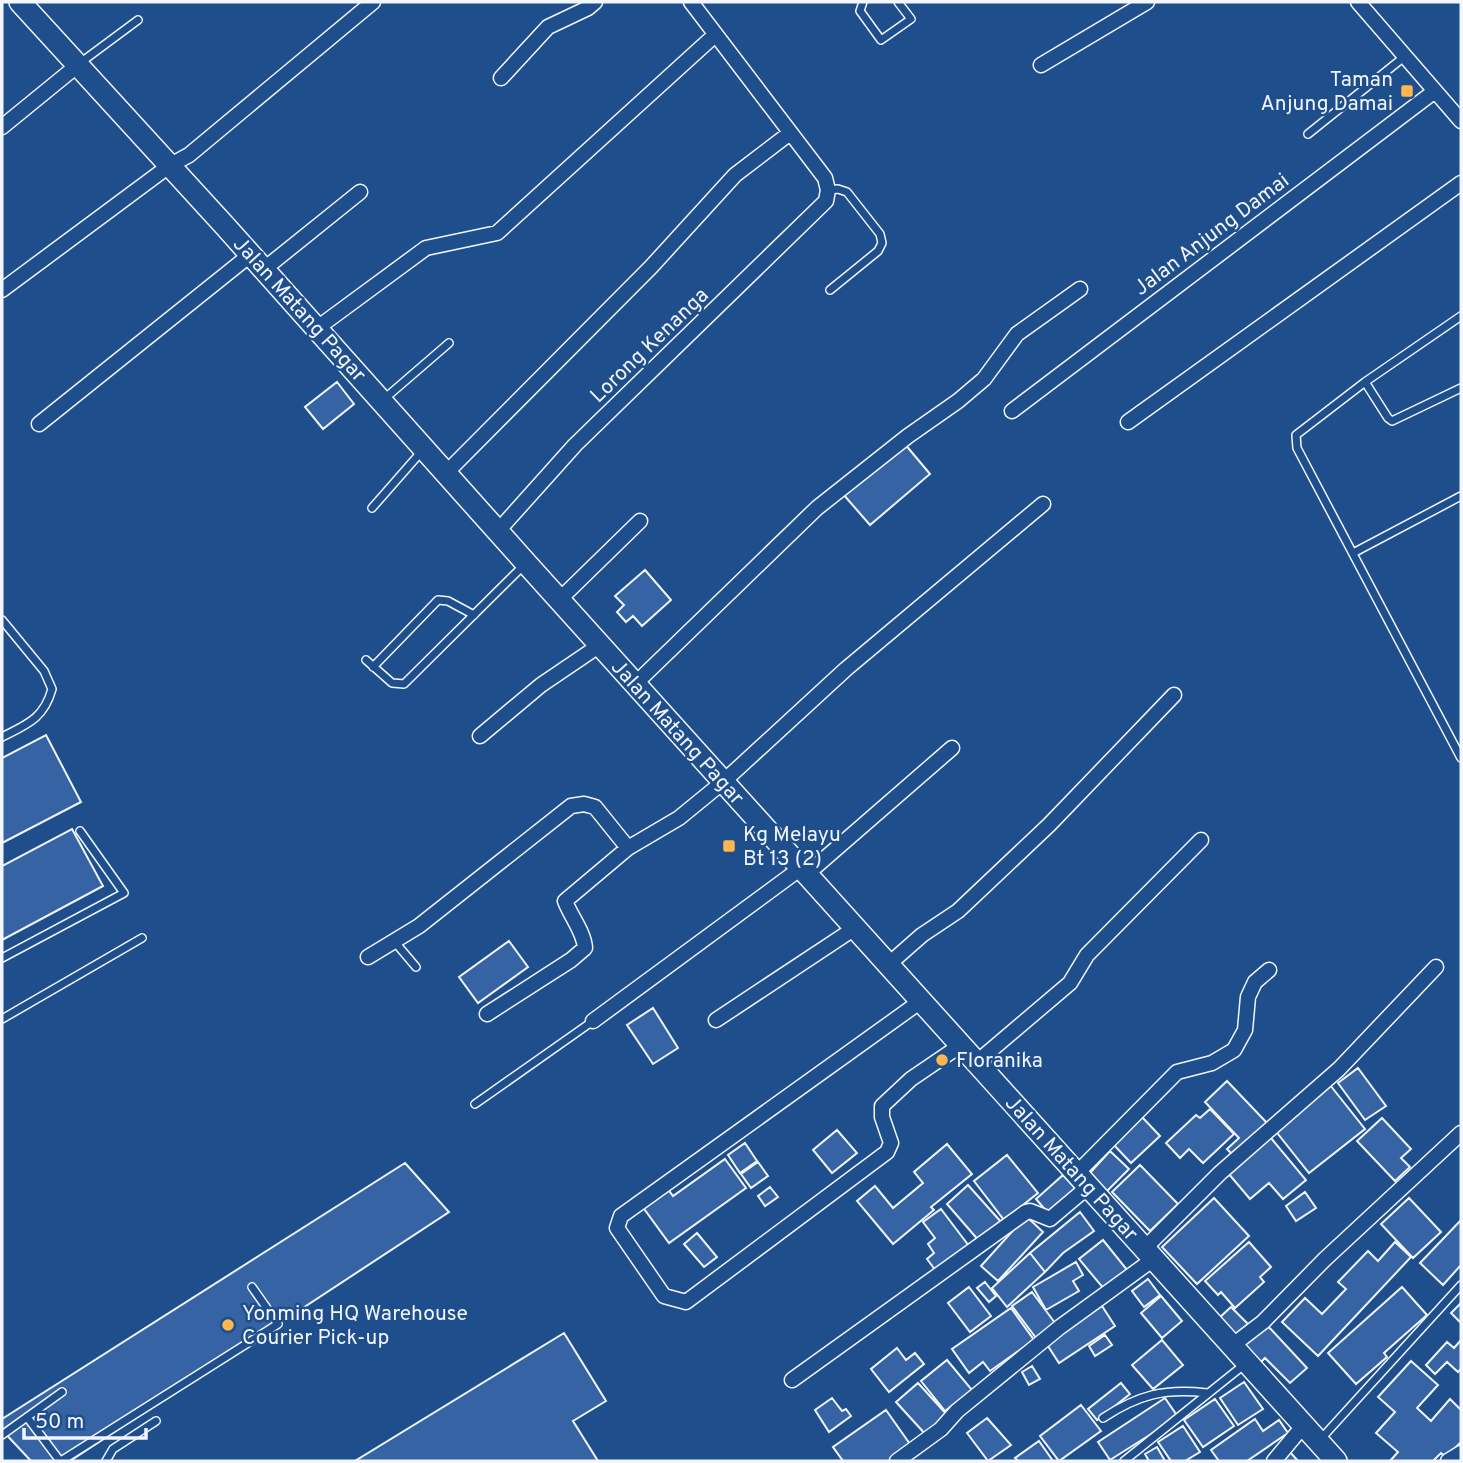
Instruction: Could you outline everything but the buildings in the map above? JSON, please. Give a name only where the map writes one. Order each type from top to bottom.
[{"type":"main road","name":"Jalan Matang Pagar","points":[[20,2],[447,472],[526,564],[1336,1461]]},
{"type":"street","points":[[2,290],[169,166],[189,155],[373,2]]},
{"type":"street","points":[[501,78],[548,27],[595,2]]},
{"type":"street","points":[[691,2],[825,178],[828,190]]},
{"type":"street","points":[[1041,65],[1147,2]]},
{"type":"street","points":[[1358,2],[1461,121]]},
{"type":"street","points":[[316,329],[426,248],[497,233],[715,35]]},
{"type":"street","points":[[2,127],[78,65]]},
{"type":"street","name":"Jalan Anjung Damai","points":[[1012,411],[1435,91]]},
{"type":"street","points":[[447,472],[651,267],[735,175],[790,133]]},
{"type":"street","points":[[1128,422],[1461,183]]},
{"type":"street","name":"Lorong Kenanga","points":[[498,531],[575,445],[826,201],[828,190]]},
{"type":"street","points":[[40,424],[256,262],[360,192]]},
{"type":"street","points":[[635,684],[817,508],[908,436],[958,401],[984,379],[1017,334],[1080,289]]},
{"type":"street","points":[[487,1014],[571,960],[585,948],[584,939],[570,916],[565,901],[628,848],[679,818],[723,782],[846,670],[1043,504]]},
{"type":"street","points":[[559,600],[640,521]]},
{"type":"street","points":[[480,736],[541,685],[600,645]]},
{"type":"street","points":[[889,964],[922,935],[958,911],[1049,825],[1174,695]]},
{"type":"street","points":[[593,1021],[804,871],[952,748]]},
{"type":"street","points":[[368,957],[419,926],[571,806],[584,804],[595,807],[628,848]]},
{"type":"street","points":[[977,1062],[1070,983],[1087,955],[1201,840]]},
{"type":"street","points":[[716,1020],[855,928]]},
{"type":"street","points":[[897,1461],[941,1429],[957,1410],[1150,1253],[1220,1173],[1339,1069],[1436,967]]},
{"type":"street","points":[[792,1380],[1026,1212],[1050,1219],[1177,1072],[1212,1063],[1234,1050],[1245,1030],[1248,997],[1255,982],[1269,970]]},
{"type":"street","points":[[921,1001],[621,1216],[617,1228],[664,1296],[686,1302],[887,1152],[891,1143],[882,1117],[882,1106],[911,1079],[961,1045]]},
{"type":"street","points":[[1233,1345],[1263,1322],[1325,1259],[1461,1133]]},
{"type":"street","points":[[1274,1461],[1304,1425]]},
{"type":"street","points":[[1448,1461],[1461,1453]]},
{"type":"lane","points":[[863,2],[860,11],[881,40],[911,19],[898,2]]},
{"type":"lane","points":[[78,65],[138,20]]},
{"type":"lane","points":[[1308,134],[1404,57]]},
{"type":"lane","points":[[828,190],[847,192],[880,234],[883,243],[878,251],[830,290]]},
{"type":"lane","points":[[1461,316],[1365,382],[1296,435],[1297,448],[1355,552],[1461,758]]},
{"type":"lane","points":[[382,401],[449,344]]},
{"type":"lane","points":[[1365,382],[1392,421],[1461,388]]},
{"type":"lane","points":[[372,508],[425,448]]},
{"type":"lane","points":[[1355,552],[1461,496]]},
{"type":"lane","points":[[366,660],[392,683],[404,684],[526,564]]},
{"type":"lane","points":[[373,667],[438,600],[448,601],[474,615]]},
{"type":"lane","points":[[2,620],[44,671],[52,689],[47,706],[28,724],[2,737]]},
{"type":"lane","points":[[2,958],[124,893],[80,831]]},
{"type":"lane","points":[[2,1019],[142,938]]},
{"type":"lane","points":[[394,941],[416,967]]},
{"type":"lane","points":[[475,1104],[593,1021]]},
{"type":"lane","points":[[1318,1441],[1461,1284]]},
{"type":"lane","points":[[27,1417],[61,1461],[278,1324],[252,1287]]},
{"type":"lane","points":[[1124,1461],[1248,1362]]},
{"type":"lane","points":[[1102,1418],[1129,1401],[1163,1391],[1207,1393]]},
{"type":"lane","points":[[2,1435],[62,1392]]},
{"type":"lane","points":[[106,1461],[113,1449],[156,1421]]},
{"type":"place","name":"Taman Anjung Damai","points":[[1407,91]]},
{"type":"place","name":"Kg Melayu Bt 13 (2)","points":[[729,846]]},
{"type":"place","name":"Floranika","points":[[942,1060]]},
{"type":"place","name":"Yonming HQ Warehouse Courier Pick-up","points":[[228,1325]]}]
